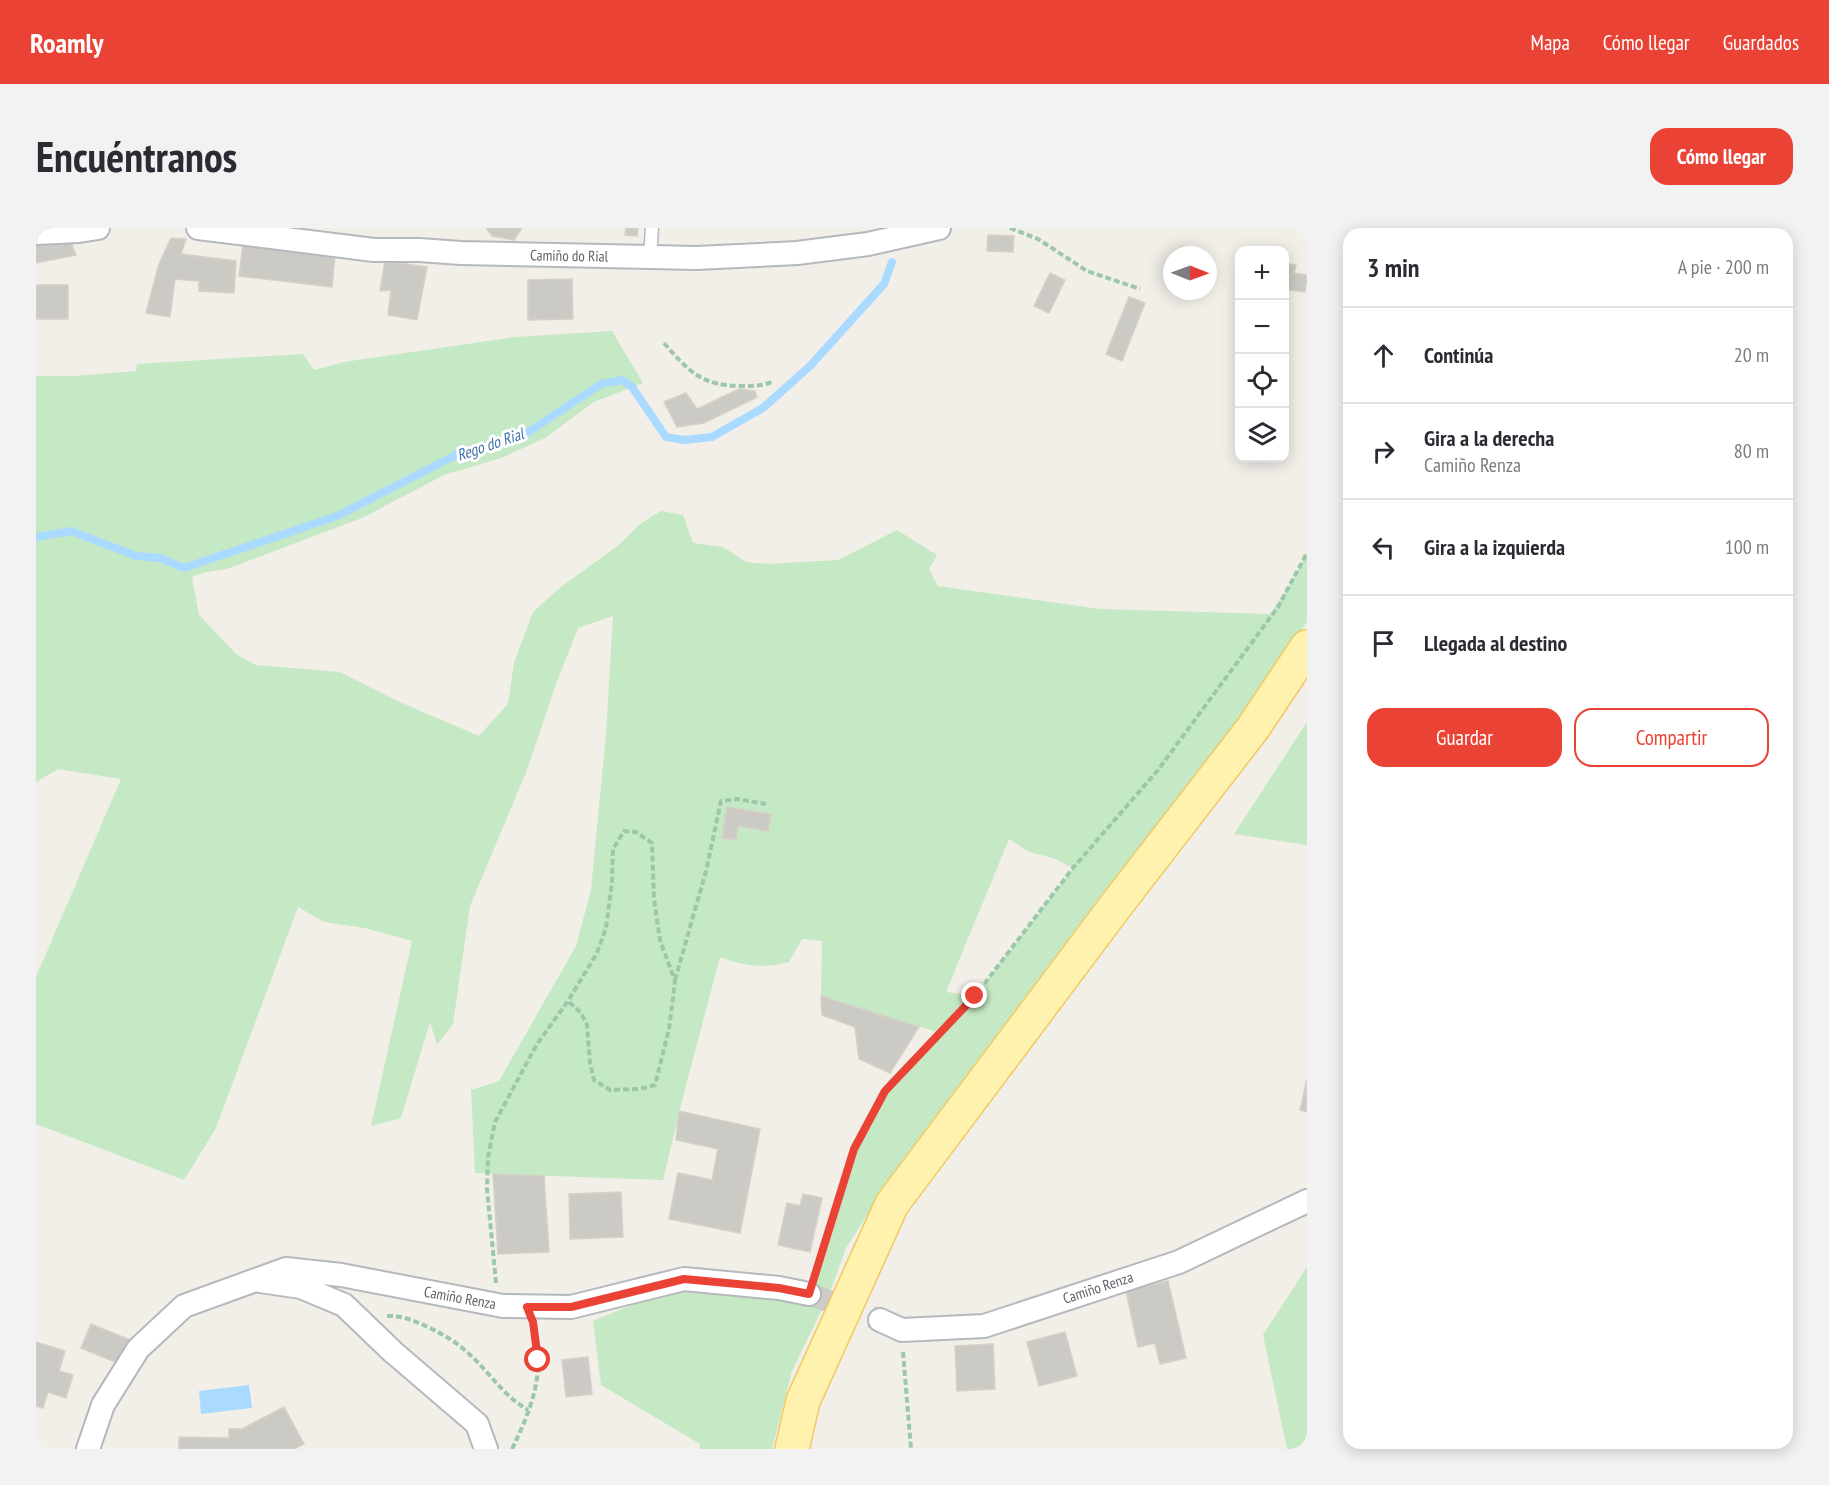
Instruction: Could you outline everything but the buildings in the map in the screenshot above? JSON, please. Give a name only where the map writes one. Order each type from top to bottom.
[{"type":"main road","points":[[792,1449],[803,1401],[892,1204],[1114,908],[1253,728],[1307,647]]},
{"type":"street","points":[[36,233],[98,228]]},
{"type":"street","name":"Camiño do Rial","points":[[198,228],[374,250],[697,258],[797,253],[868,244],[939,228]]},
{"type":"street","name":"Camiño Renza","points":[[880,1320],[902,1330],[984,1326],[1179,1262],[1307,1201]]},
{"type":"street","name":"Camiño Renza","points":[[88,1449],[103,1405],[138,1349],[184,1306],[286,1269],[341,1275],[503,1306],[571,1307],[684,1279],[779,1288],[809,1294]]},
{"type":"street","name":"Camiño Renza","points":[[255,1280],[302,1287],[344,1305],[477,1424],[486,1449]]},
{"type":"lane","points":[[650,257],[652,228]]},
{"type":"path","points":[[1010,228],[1038,239],[1087,271],[1140,289]]},
{"type":"path","points":[[664,343],[694,374],[710,382],[724,386],[762,386],[774,381]]},
{"type":"path","points":[[809,1294],[854,1149],[885,1091],[975,996],[1073,868],[1158,770],[1278,607],[1307,553]]},
{"type":"path","points":[[568,1001],[581,1013],[586,1025],[594,1080],[610,1090],[639,1089],[655,1085],[669,1029],[675,981],[706,871],[721,801],[738,799],[766,804]]},
{"type":"path","points":[[503,1306],[496,1290],[487,1189],[488,1157],[495,1122],[537,1044],[568,1001],[597,953],[606,928],[612,882],[613,849],[624,831],[636,832],[652,843],[654,899],[660,940],[675,981]]},
{"type":"path","points":[[512,1449],[534,1391],[538,1360],[533,1322],[527,1307]]},
{"type":"path","points":[[367,1327],[378,1316],[394,1315],[416,1321],[444,1335],[468,1352],[511,1400],[528,1410]]},
{"type":"path","points":[[902,1330],[911,1449]]},
{"type":"green space","points":[[612,331],[643,383],[594,402],[545,438],[501,458],[444,475],[362,518],[227,569],[192,577],[199,615],[236,654],[256,665],[340,672],[395,700],[479,736],[508,704],[514,663],[533,612],[561,587],[620,544],[640,524],[661,511],[683,515],[693,543],[723,547],[746,562],[768,564],[838,560],[897,530],[937,555],[929,569],[938,586],[1100,609],[1270,614],[1288,588],[1307,553],[1307,622],[1258,694],[899,1166],[846,1248],[829,1295],[792,1371],[772,1449],[700,1449],[700,1444],[601,1385],[593,1321],[679,1286],[810,1292],[854,1149],[885,1091],[940,1033],[821,996],[822,941],[802,939],[789,962],[780,964],[746,965],[720,957],[663,1180],[475,1173],[471,1090],[499,1081],[576,946],[591,890],[606,734],[613,616],[578,628],[527,770],[470,906],[453,1024],[437,1045],[430,1022],[401,1118],[371,1126],[412,941],[365,928],[324,922],[298,907],[216,1128],[184,1180],[36,1124],[36,977],[121,779],[58,769],[36,782],[36,376],[74,376],[136,371],[137,364],[303,354],[314,370],[344,362],[515,337]],"holes":[[[1009,839],[1029,852],[1053,858],[1073,868],[975,996],[946,992]]]},
{"type":"green space","points":[[1307,722],[1307,845],[1234,834]]},
{"type":"green space","points":[[1307,1267],[1307,1449],[1287,1449],[1263,1335]]},
{"type":"water","points":[[249,1385],[252,1408],[201,1414],[199,1391]]},
{"type":"waterway","name":"Rego do Rial","points":[[36,537],[71,531],[136,556],[160,558],[184,568],[337,516],[458,454],[524,435],[601,384],[622,380],[632,387],[666,437],[684,440],[712,437],[763,408],[810,366],[884,284],[892,262]]},
{"type":"tunnel","points":[[809,1294],[880,1320]]},
{"type":"route","points":[[538,1360],[533,1322],[527,1307],[571,1307],[684,1279],[779,1288],[809,1294],[854,1149],[885,1091],[975,996]]}]
